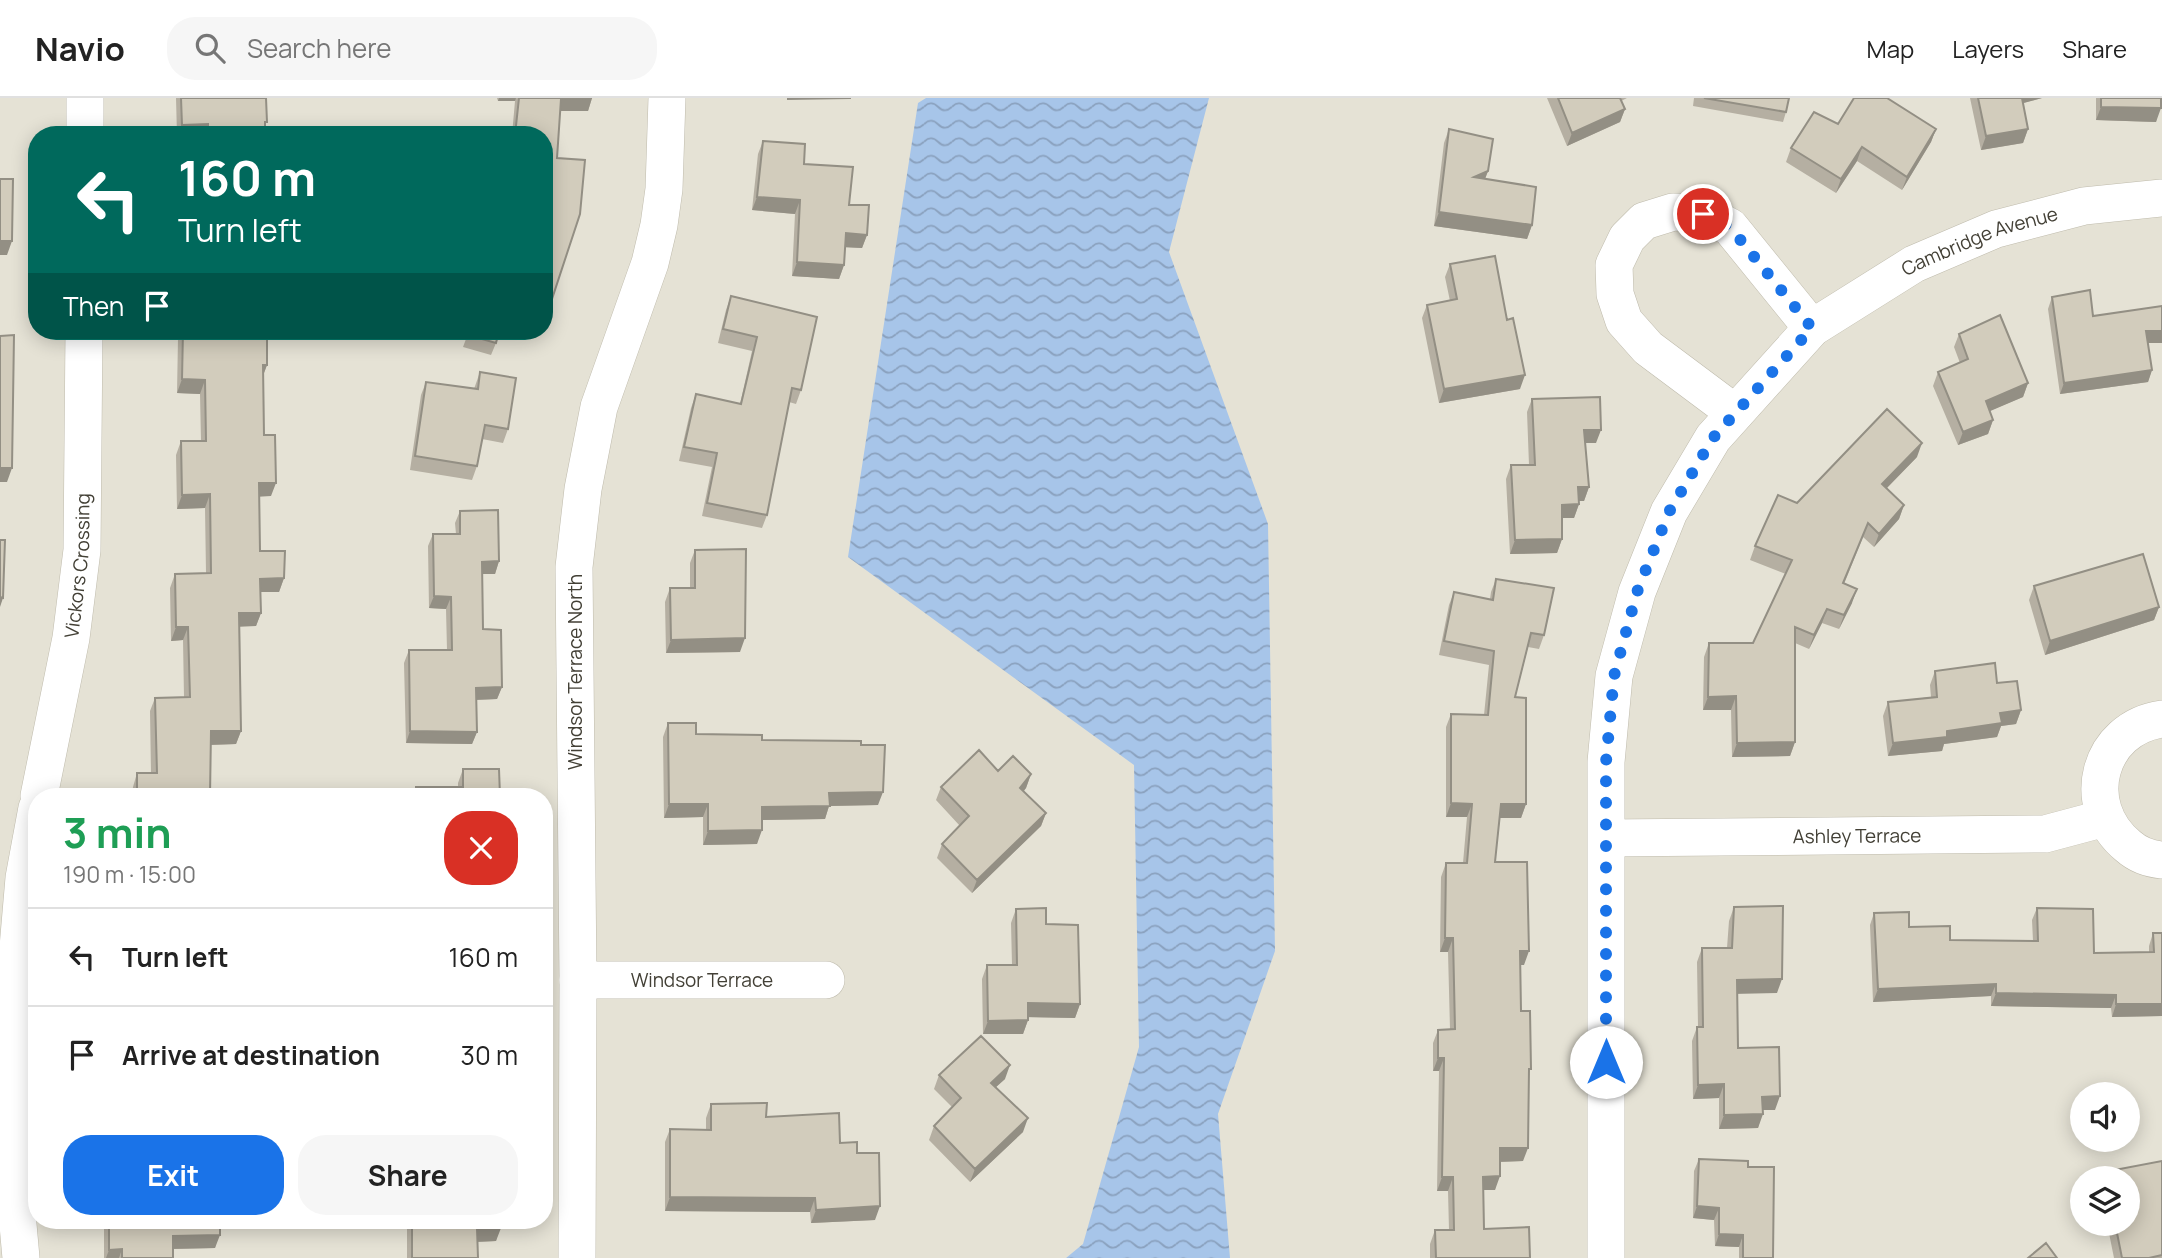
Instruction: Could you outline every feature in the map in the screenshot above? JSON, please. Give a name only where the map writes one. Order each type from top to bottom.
[{"type":"street","points":[[85,98],[85,126]]},
{"type":"street","name":"Windsor Terrace North","points":[[577,1258],[578,980],[574,567],[583,489],[600,407],[650,263],[659,226],[664,189],[667,98]]},
{"type":"street","name":"Cambridge Avenue","points":[[1812,328],[1914,264],[1996,229],[2084,206],[2162,198]]},
{"type":"street","points":[[1606,1258],[1606,762],[1614,676],[1637,592],[1669,512],[1713,438],[1812,328],[1730,227],[1703,214],[1674,212],[1644,221],[1627,239],[1615,265],[1615,294],[1624,321],[1648,348],[1735,413]]},
{"type":"street","name":"Vickors Crossing","points":[[41,788],[71,638],[82,550],[84,340]]},
{"type":"street","points":[[2162,719],[2149,721],[2127,732],[2111,750],[2101,771],[2099,795],[2105,818],[2117,837],[2136,852],[2162,860]]},
{"type":"street","name":"Ashley Terrace","points":[[1607,838],[2045,834],[2105,818]]},
{"type":"street","points":[[21,1258],[14,1180],[11,1029],[28,856]]},
{"type":"street","name":"Windsor Terrace","points":[[578,980],[826,980]]},
{"type":"shaded area","points":[[0,98],[2162,98],[2162,1258],[0,1258]]},
{"type":"water","points":[[926,98],[1209,98],[1169,252],[1268,524],[1275,951],[1218,1114],[1230,1258],[1066,1258],[1083,1244],[1139,1047],[1134,765],[848,557],[918,103]]},
{"type":"building","points":[[181,98],[266,98],[265,126],[182,125]]},
{"type":"building","points":[[519,98],[592,98],[561,99],[557,158],[585,160],[580,214],[553,296],[553,126],[516,126]]},
{"type":"building","points":[[1558,98],[1620,98],[1625,109],[1572,133]]},
{"type":"building","points":[[1704,98],[1789,98],[1786,112]]},
{"type":"building","points":[[1854,98],[1887,98],[1936,129],[1907,177],[1862,147],[1841,179],[1791,148],[1814,112],[1838,124]]},
{"type":"building","points":[[1978,98],[2022,98],[2028,129],[1986,136]]},
{"type":"building","points":[[2101,98],[2161,98],[2161,108],[2101,107]]},
{"type":"building","points":[[1449,129],[1493,139],[1488,171],[1474,177],[1536,187],[1532,225],[1439,212]]},
{"type":"building","points":[[763,141],[805,144],[804,164],[853,167],[849,205],[869,205],[867,235],[846,233],[844,265],[797,262],[800,200],[757,197]]},
{"type":"building","points":[[0,179],[13,179],[12,241],[0,241]]},
{"type":"building","points":[[1495,256],[1507,320],[1513,318],[1525,375],[1444,389],[1427,305],[1457,299],[1450,264]]},
{"type":"building","points":[[2090,290],[2093,316],[2162,306],[2162,331],[2146,331],[2152,370],[2064,383],[2052,297]]},
{"type":"building","points":[[731,296],[817,317],[801,390],[792,388],[767,515],[707,503],[717,453],[684,447],[696,394],[741,404],[757,337],[723,329]]},
{"type":"building","points":[[2000,315],[2028,383],[1986,401],[1993,420],[1963,432],[1938,372],[1968,359],[1959,334]]},
{"type":"building","points":[[14,335],[12,468],[0,468],[0,336]]},
{"type":"building","points":[[183,340],[267,340],[267,365],[263,365],[264,435],[275,435],[276,483],[259,483],[260,551],[285,551],[284,578],[260,579],[261,613],[239,613],[241,731],[211,731],[210,788],[137,788],[137,773],[157,773],[155,698],[190,697],[188,627],[176,627],[175,574],[211,573],[210,494],[182,495],[181,441],[206,441],[205,380],[182,379]]},
{"type":"building","points":[[480,372],[516,378],[508,429],[485,425],[477,466],[415,456],[426,382],[478,389]]},
{"type":"building","points":[[1600,397],[1601,430],[1584,430],[1589,487],[1578,487],[1579,504],[1562,505],[1562,539],[1515,540],[1511,465],[1535,465],[1532,399]]},
{"type":"building","points":[[1887,409],[1922,443],[1882,484],[1904,505],[1879,534],[1868,523],[1843,583],[1857,589],[1844,615],[1827,609],[1814,635],[1795,627],[1795,742],[1737,743],[1736,696],[1708,697],[1709,643],[1753,643],[1792,560],[1755,546],[1778,495],[1797,503]]},
{"type":"building","points":[[498,510],[499,561],[482,562],[483,629],[501,630],[502,687],[476,688],[477,732],[410,731],[409,650],[452,650],[451,597],[434,596],[433,534],[460,534],[460,511]]},
{"type":"building","points":[[0,540],[5,540],[3,598],[0,597]]},
{"type":"building","points":[[746,549],[745,638],[671,640],[670,588],[695,588],[695,550]]},
{"type":"building","points":[[2143,554],[2159,607],[2050,641],[2034,586]]},
{"type":"building","points":[[1496,579],[1554,588],[1544,635],[1531,633],[1515,697],[1526,698],[1526,804],[1501,804],[1495,862],[1527,862],[1529,951],[1520,951],[1521,1011],[1530,1011],[1528,1148],[1500,1148],[1500,1176],[1483,1177],[1484,1229],[1529,1227],[1530,1258],[1436,1258],[1435,1230],[1454,1230],[1453,1177],[1442,1177],[1444,1058],[1438,1058],[1438,1030],[1455,1029],[1453,938],[1445,938],[1446,863],[1467,863],[1472,804],[1451,803],[1451,714],[1488,715],[1494,651],[1444,641],[1454,592],[1493,600]]},
{"type":"building","points":[[1995,663],[1997,683],[2017,681],[2021,710],[2000,713],[2002,723],[1947,731],[1947,737],[1893,743],[1888,702],[1937,697],[1935,671]]},
{"type":"building","points":[[668,723],[696,723],[696,734],[762,735],[762,740],[861,741],[861,745],[885,745],[883,792],[829,793],[830,806],[762,807],[762,830],[708,831],[708,804],[669,804]]},
{"type":"building","points":[[979,750],[998,771],[1013,756],[1031,774],[1020,788],[1046,813],[977,880],[942,844],[969,816],[941,787]]},
{"type":"building","points":[[463,769],[499,769],[500,788],[416,788],[416,787],[463,787]]},
{"type":"building","points":[[1783,906],[1782,979],[1737,980],[1738,1048],[1779,1047],[1780,1096],[1762,1097],[1763,1114],[1724,1115],[1724,1084],[1698,1085],[1697,1027],[1703,1027],[1702,948],[1732,948],[1734,907]]},
{"type":"building","points":[[1046,908],[1046,924],[1078,925],[1080,1004],[1028,1003],[1028,1020],[988,1021],[987,965],[1017,965],[1016,909]]},
{"type":"building","points":[[2037,908],[2093,909],[2094,953],[2154,952],[2153,933],[2162,933],[2162,1004],[2116,1004],[2116,995],[1996,993],[1996,984],[1878,989],[1874,913],[1909,912],[1909,927],[1950,926],[1950,940],[2038,941]]},
{"type":"building","points":[[981,1036],[1010,1065],[991,1083],[1028,1118],[975,1169],[934,1126],[961,1098],[939,1075]]},
{"type":"building","points":[[767,1103],[766,1117],[839,1113],[840,1143],[857,1142],[857,1153],[879,1153],[880,1206],[816,1210],[815,1198],[670,1197],[670,1129],[711,1130],[711,1104]]},
{"type":"building","points":[[1699,1159],[1748,1161],[1748,1167],[1774,1167],[1773,1258],[1743,1258],[1743,1235],[1719,1234],[1719,1208],[1697,1206]]},
{"type":"building","points":[[2162,1161],[2162,1255],[2122,1258],[2118,1236],[2140,1236],[2140,1166],[2136,1166]]},
{"type":"building","points":[[109,1229],[220,1229],[220,1235],[173,1236],[173,1258],[122,1258],[122,1249],[109,1250]]},
{"type":"building","points":[[412,1229],[477,1229],[478,1258],[412,1258]]},
{"type":"building","points":[[2046,1243],[2057,1258],[2028,1258]]},
{"type":"route","points":[[1606,1062],[1606,762],[1614,676],[1637,592],[1669,512],[1713,438],[1812,328],[1730,227],[1703,214]]}]
